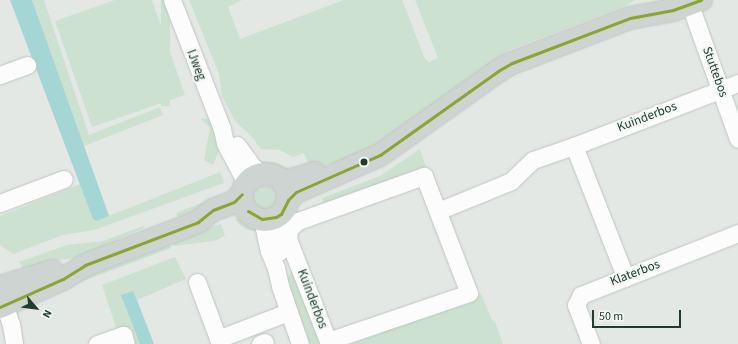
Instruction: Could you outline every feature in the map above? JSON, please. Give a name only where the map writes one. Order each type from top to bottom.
[{"type":"main road","points":[[1,298],[63,279],[85,265],[198,222],[215,222],[299,178],[366,155],[404,131],[494,66],[628,10],[648,0]]},
{"type":"main road","points":[[263,198],[296,192],[331,175],[366,163],[380,155],[498,71],[512,63],[630,18],[682,4]]},
{"type":"street","name":"IJweg","points":[[172,0],[222,129],[235,142],[253,167],[263,198]]},
{"type":"street","name":"Stuttebos","points":[[682,4],[721,90],[738,139]]},
{"type":"street","points":[[0,75],[27,65]]},
{"type":"street","name":"Kuinderbos","points":[[438,211],[511,181],[533,160],[574,146],[738,83]]},
{"type":"street","points":[[574,146],[625,276]]},
{"type":"street","name":"Kuinderbos","points":[[424,176],[438,211],[469,293],[328,341],[288,239],[289,229],[298,221],[424,176]]},
{"type":"street","points":[[0,203],[64,179]]},
{"type":"street","points":[[263,198],[268,244],[288,312],[300,344]]},
{"type":"street","name":"Klaterbos","points":[[591,344],[576,304],[581,295],[625,276],[738,233]]},
{"type":"street","points":[[197,282],[219,342],[288,312]]},
{"type":"street","points":[[1,298],[12,324],[14,344]]},
{"type":"street","points":[[0,328],[10,344]]},
{"type":"street","points":[[97,344],[124,339]]},
{"type":"green space","points":[[32,0],[44,0],[89,135],[160,107],[163,115],[84,146]]},
{"type":"green space","points":[[115,0],[152,0],[185,95],[92,127],[55,21]]},
{"type":"green space","points":[[161,0],[170,0],[170,106],[161,106]]},
{"type":"green space","points":[[189,0],[242,0],[228,7],[240,39],[344,0],[402,0],[425,59],[429,62],[438,58],[415,0],[635,0],[623,7],[509,50],[390,137],[365,152],[339,162],[311,169],[304,153],[293,157],[279,150],[261,149],[252,137],[235,121],[222,96],[219,74]]},
{"type":"green space","points":[[214,118],[223,141],[213,165],[204,160],[210,128],[201,119]]},
{"type":"green space","points":[[420,149],[426,167],[324,205],[322,198],[380,176]]},
{"type":"green space","points":[[256,162],[278,163],[292,171],[284,175]]},
{"type":"green space","points":[[220,172],[224,183],[94,230],[63,235],[13,254],[0,245],[0,216],[80,184],[93,219],[96,221]]},
{"type":"green space","points":[[265,186],[274,189],[277,198],[274,207],[265,210],[256,207],[253,198],[256,189]]},
{"type":"green space","points":[[212,199],[198,210],[178,217],[176,213]]},
{"type":"green space","points":[[239,218],[253,223],[259,232],[248,230],[240,225],[235,219]]},
{"type":"green space","points":[[221,224],[225,236],[214,241],[174,246],[171,239]]},
{"type":"green space","points":[[143,226],[144,228],[118,239],[114,248],[78,258],[58,260],[24,270],[19,262],[67,245],[103,241]]},
{"type":"green space","points":[[168,240],[171,248],[36,299],[94,268]]},
{"type":"green space","points":[[175,257],[186,279],[137,300],[133,291],[140,344],[132,344],[116,327],[102,285]]},
{"type":"green space","points":[[295,265],[321,344],[307,344],[286,281]]},
{"type":"green space","points":[[481,294],[492,320],[495,322],[503,344],[352,344]]},
{"type":"water","points":[[10,0],[32,0],[109,216],[96,221],[93,219]]},
{"type":"water","points":[[133,291],[154,344],[140,344],[121,295]]},
{"type":"transit line","points":[[248,211],[262,219],[276,217],[281,214],[288,200],[296,192],[380,155],[498,71],[512,63],[630,18],[673,10],[701,0]]},
{"type":"transit line","points":[[0,307],[63,279],[85,265],[198,222],[213,210],[234,202],[242,194]]}]
